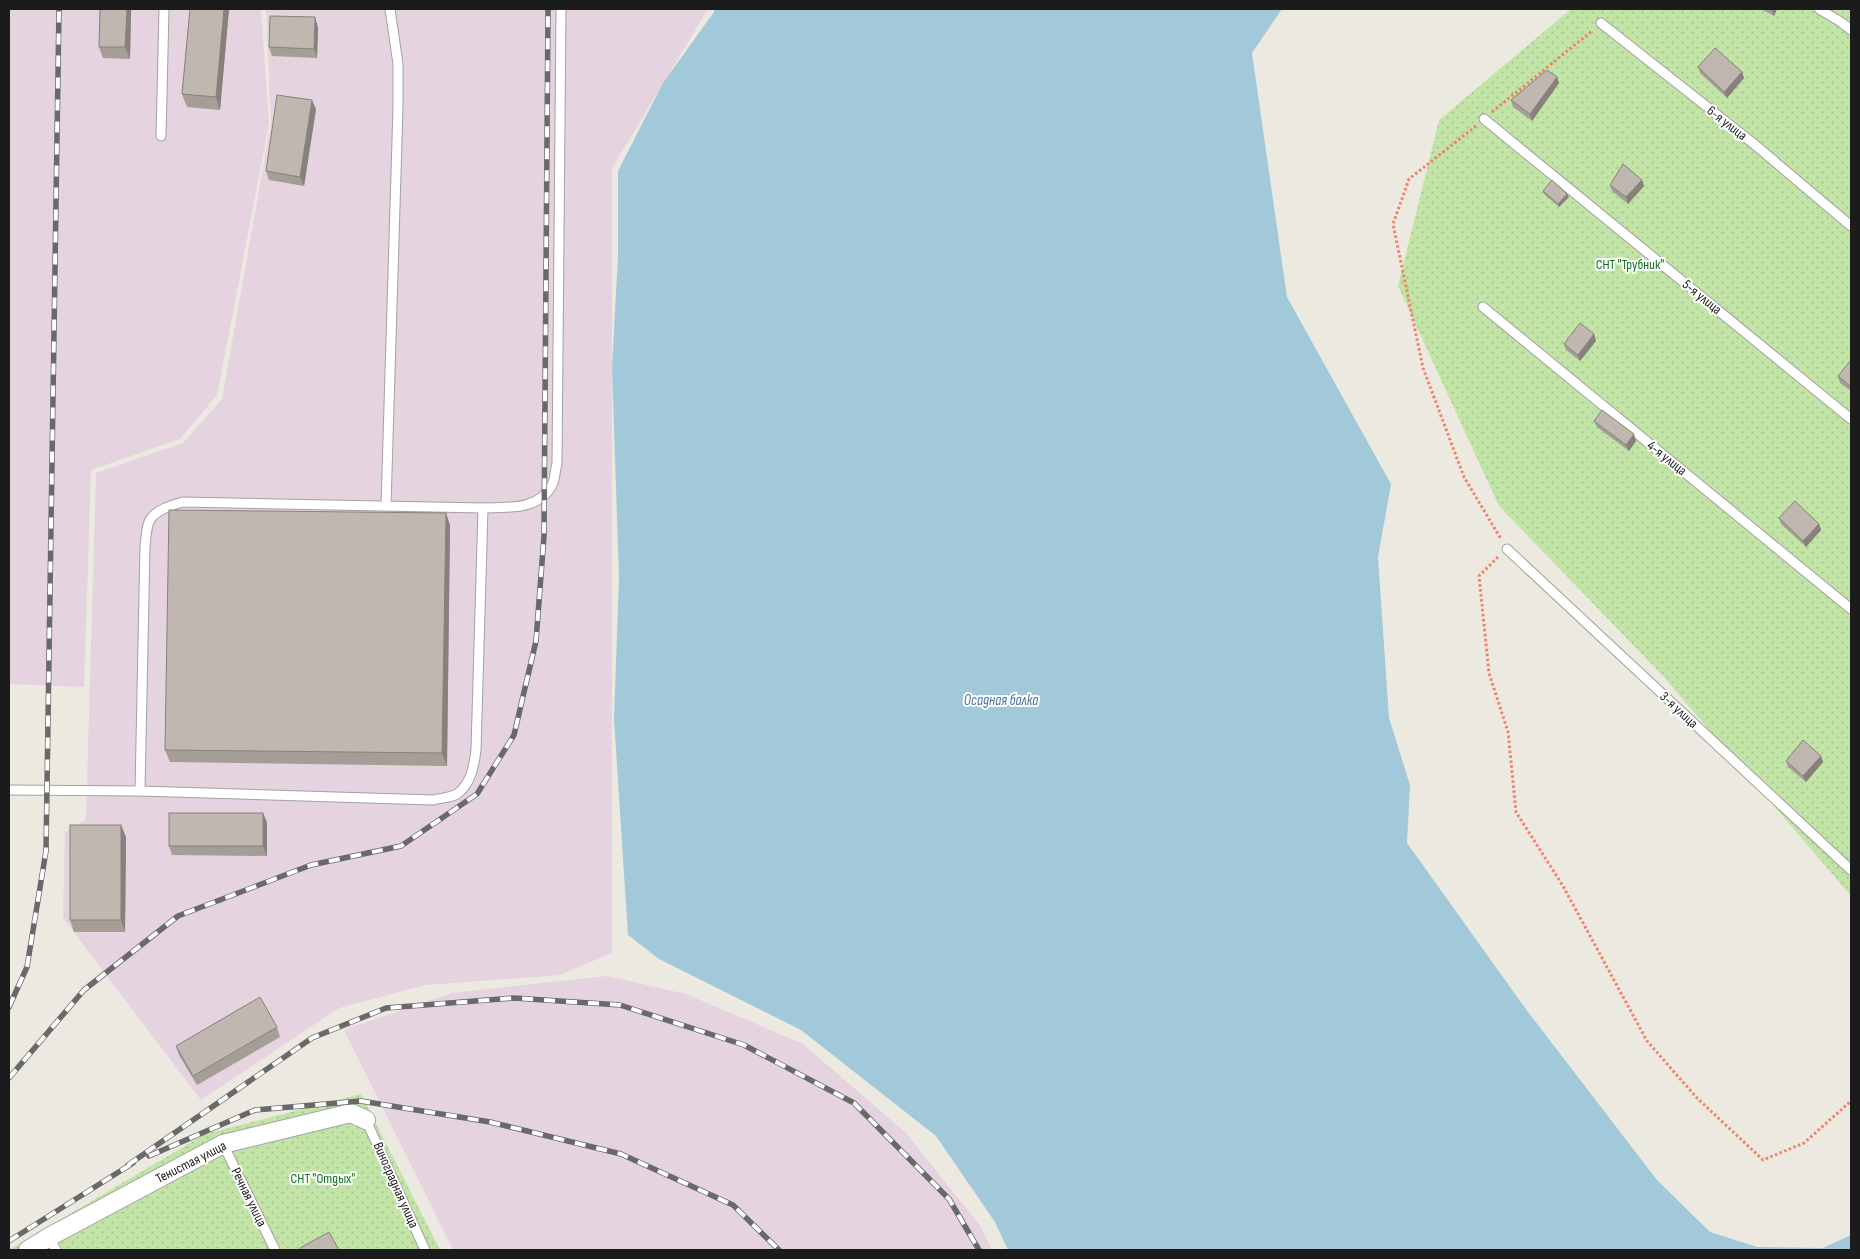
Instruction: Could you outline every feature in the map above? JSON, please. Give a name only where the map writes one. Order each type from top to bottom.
[{"type":"street","name":"Тенистая улица","points":[[28,1250],[53,1244],[223,1144],[350,1113],[366,1120]]},
{"type":"lane","points":[[161,136],[164,9]]},
{"type":"lane","points":[[386,506],[398,107],[398,64],[390,9]]},
{"type":"lane","points":[[140,791],[145,546],[149,522],[158,512],[171,505],[183,502],[483,508],[523,506],[536,502],[544,496],[553,483],[557,464],[561,9]]},
{"type":"lane","points":[[1819,9],[1851,30]]},
{"type":"lane","name":"6-я улица","points":[[1601,23],[1754,144],[1851,226]]},
{"type":"lane","name":"5-я улица","points":[[1484,119],[1851,419]]},
{"type":"lane","name":"4-я улица","points":[[1483,306],[1851,609]]},
{"type":"lane","points":[[9,790],[140,791],[433,800],[455,795],[466,786],[474,769],[476,750],[483,508]]},
{"type":"lane","name":"3-я улица","points":[[1507,549],[1851,870]]},
{"type":"lane","name":"Виноградная улица","points":[[366,1120],[425,1250]]},
{"type":"lane","name":"Речная улица","points":[[223,1144],[274,1250]]},
{"type":"path","points":[[1601,23],[1410,179],[1393,224],[1423,368],[1464,477],[1507,549],[1479,576],[1490,673],[1508,732],[1516,812],[1563,886],[1647,1041],[1697,1098],[1763,1160],[1804,1143],[1851,1101]]},
{"type":"shaded area","points":[[9,9],[261,9],[269,124],[217,395],[180,439],[91,470],[84,687],[9,684]]},
{"type":"shaded area","points":[[266,9],[708,9],[612,168],[612,953],[560,975],[426,985],[339,1008],[201,1100],[63,918],[65,832],[86,819],[96,473],[183,443],[222,399],[271,123]]},
{"type":"shaded area","points":[[607,976],[686,994],[803,1044],[905,1132],[981,1227],[992,1250],[453,1250],[344,1030],[452,993]]},
{"type":"green space","name":"СНТ \"Трубник\"","points":[[1571,9],[1851,9],[1851,896],[1663,676],[1499,506],[1398,286],[1439,120]]},
{"type":"green space","name":"СНТ \"Отдых\"","points":[[361,1094],[440,1250],[9,1250],[205,1134]]},
{"type":"water","name":"Осадная балка","points":[[714,9],[1282,9],[1252,53],[1287,297],[1391,484],[1378,557],[1389,718],[1410,785],[1407,843],[1525,1008],[1657,1180],[1710,1232],[1757,1247],[1823,1248],[1851,1235],[1851,1250],[1008,1250],[995,1222],[936,1136],[801,1030],[659,959],[628,935],[614,719],[619,578],[612,368],[618,256],[618,171],[663,83],[714,12]]},
{"type":"building","points":[[100,9],[127,9],[125,47],[99,47]]},
{"type":"building","points":[[190,9],[224,9],[216,97],[182,94]]},
{"type":"building","points":[[270,16],[315,17],[314,49],[269,47]]},
{"type":"building","points":[[1715,48],[1742,72],[1724,92],[1698,67]]},
{"type":"building","points":[[1547,70],[1557,77],[1530,114],[1511,100]]},
{"type":"building","points":[[277,95],[312,100],[300,177],[266,171]]},
{"type":"building","points":[[1623,164],[1642,180],[1626,197],[1610,185]]},
{"type":"building","points":[[1552,180],[1567,194],[1558,204],[1543,191]]},
{"type":"building","points":[[1580,323],[1594,334],[1578,355],[1564,344]]},
{"type":"building","points":[[1851,360],[1851,387],[1838,376]]},
{"type":"building","points":[[1602,410],[1634,434],[1626,445],[1594,421]]},
{"type":"building","points":[[1795,501],[1819,524],[1803,541],[1779,518]]},
{"type":"building","points":[[169,510],[446,513],[442,753],[165,750]]},
{"type":"building","points":[[1803,740],[1821,756],[1803,776],[1786,761]]},
{"type":"building","points":[[169,813],[263,813],[263,846],[169,846]]},
{"type":"building","points":[[70,825],[121,825],[121,920],[70,920]]},
{"type":"building","points":[[260,997],[277,1027],[193,1076],[176,1046]]},
{"type":"building","points":[[329,1232],[339,1250],[301,1250],[300,1248]]},
{"type":"railway","points":[[9,1007],[27,967],[46,851],[59,9]]},
{"type":"railway","points":[[9,1078],[84,990],[178,916],[311,865],[401,846],[477,794],[514,735],[536,641],[544,536],[548,9]]},
{"type":"railway","points":[[128,1165],[312,1038],[386,1008],[514,998],[620,1005],[744,1045],[854,1103],[949,1199],[979,1250]]},
{"type":"railway","points":[[149,1156],[255,1110],[361,1101],[490,1122],[621,1154],[733,1205],[779,1250]]},
{"type":"railway","points":[[9,1241],[133,1163]]}]
